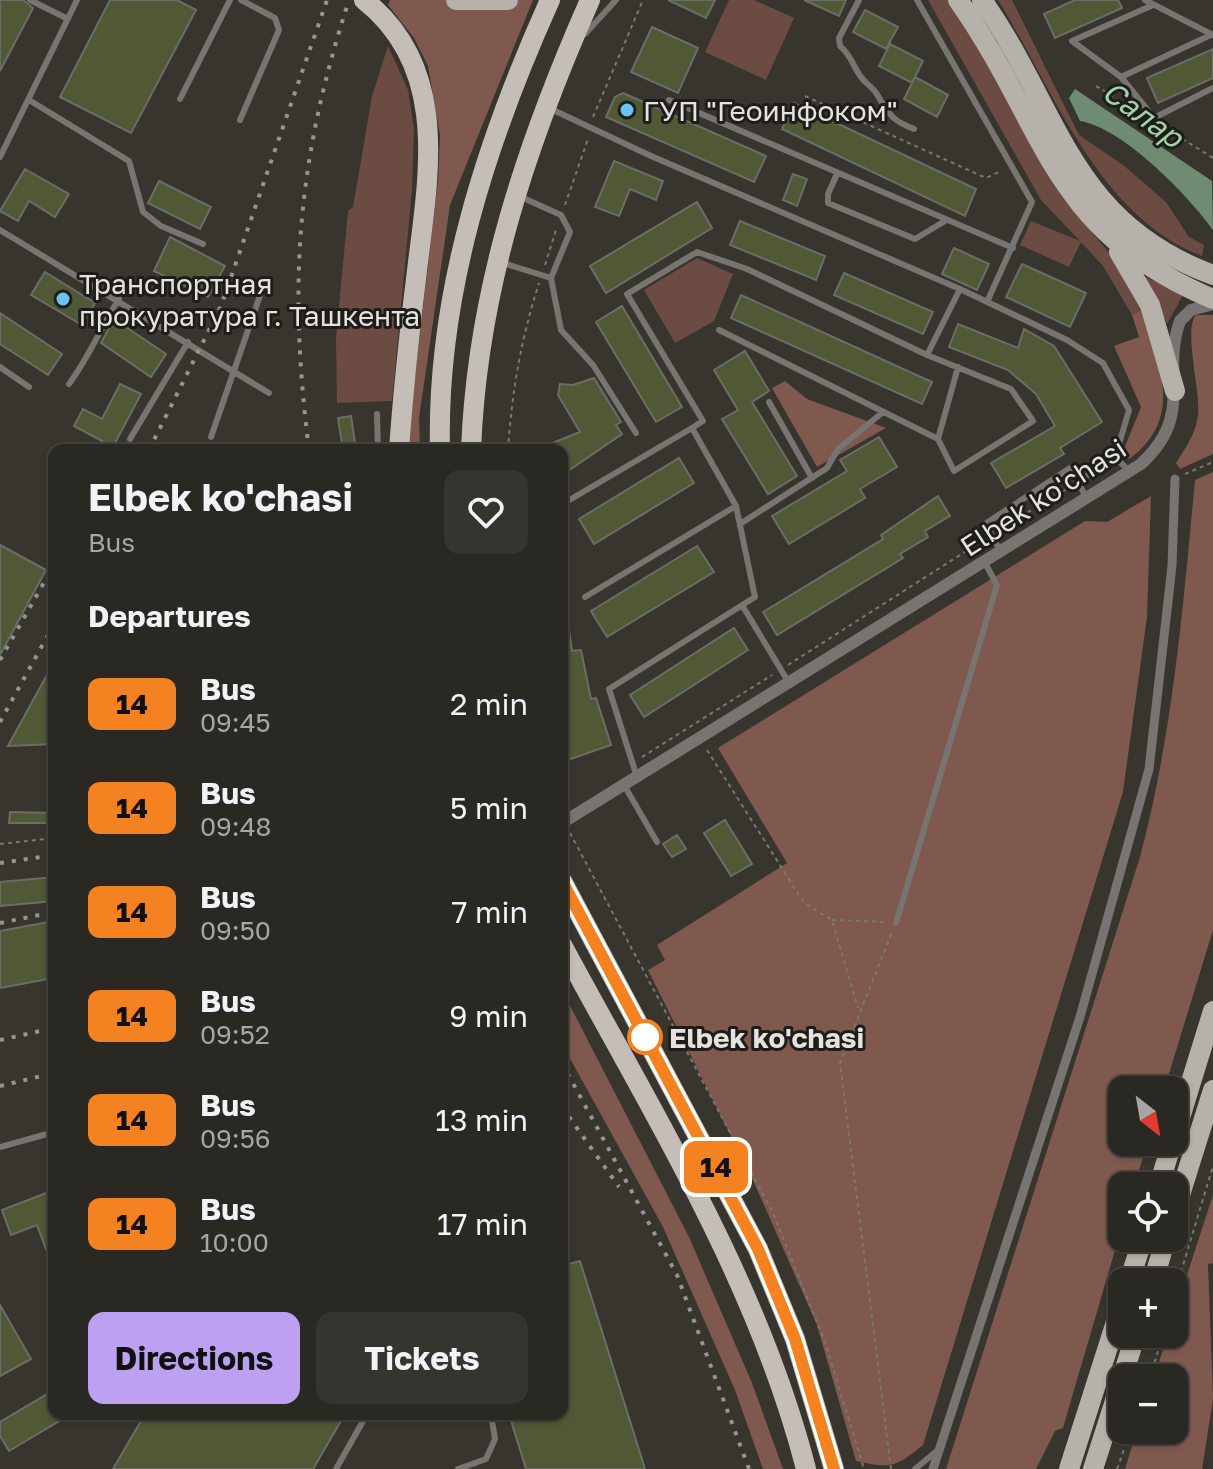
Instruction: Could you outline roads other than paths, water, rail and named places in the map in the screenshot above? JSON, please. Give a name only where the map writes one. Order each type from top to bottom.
[{"type":"highway","points":[[364,0],[397,33],[413,59],[424,92],[428,177],[400,444]]},
{"type":"highway","points":[[440,444],[444,363],[464,240],[489,154],[550,0]]},
{"type":"highway","points":[[472,444],[480,344],[496,261],[514,194],[566,54],[590,0]]},
{"type":"highway","points":[[568,893],[735,1202],[771,1277],[799,1350],[834,1469]]},
{"type":"highway","points":[[570,974],[699,1198],[784,1396],[806,1469]]},
{"type":"main road","points":[[456,0],[508,0]]},
{"type":"main road","points":[[958,0],[1057,175],[1081,209],[1108,235],[1161,274],[1213,302]]},
{"type":"main road","points":[[982,0],[1014,51],[1066,152],[1099,196],[1147,240],[1213,275]]},
{"type":"main road","points":[[1108,235],[1150,305],[1175,391]]},
{"type":"main road","points":[[1188,1092],[1213,1011]]},
{"type":"main road","points":[[1187,1172],[1213,1090]]},
{"type":"main road","points":[[1134,1268],[1139,1252]]},
{"type":"main road","points":[[1136,1261],[1150,1257],[1153,1268]]},
{"type":"main road","points":[[1069,1469],[1108,1347]]},
{"type":"main road","points":[[1093,1469],[1108,1422]]},
{"type":"main road","points":[[1056,1469],[1082,1428]]},
{"type":"street","name":"Elbek ko'chasi","points":[[568,820],[1131,472],[1149,456],[1164,436],[1172,417],[1175,344],[1180,321],[1191,310],[1213,302]]},
{"type":"street","points":[[933,1469],[1080,1017],[1149,769],[1172,566],[1175,479]]},
{"type":"lane","points":[[30,0],[68,19]]},
{"type":"lane","points":[[0,157],[77,0]]},
{"type":"lane","points":[[180,99],[230,0]]},
{"type":"lane","points":[[240,120],[279,30],[275,18],[241,0]]},
{"type":"lane","points":[[566,54],[616,0]]},
{"type":"lane","points":[[859,0],[839,38],[840,46],[853,57],[860,76],[877,94],[884,111],[893,121],[914,129]]},
{"type":"lane","points":[[917,0],[1032,202],[987,302]]},
{"type":"lane","points":[[1145,0],[1213,35]]},
{"type":"lane","points":[[1153,5],[1072,41],[1121,77],[1154,118],[1213,88]]},
{"type":"lane","points":[[1121,77],[1213,35]]},
{"type":"lane","points":[[29,100],[129,161],[143,212],[161,226],[203,244]]},
{"type":"lane","points":[[669,100],[1013,248]]},
{"type":"lane","points":[[547,107],[651,156],[960,289],[1067,340],[1106,367],[1129,410],[1115,458],[1077,482]]},
{"type":"lane","points":[[837,174],[828,194],[828,203],[915,239],[945,221]]},
{"type":"lane","points":[[514,194],[561,215],[570,232],[551,278],[561,330],[593,365],[636,433]]},
{"type":"lane","points":[[0,230],[119,299],[269,393]]},
{"type":"lane","points":[[568,501],[703,421],[627,294],[697,252],[747,269],[927,355],[1011,389],[1033,421],[954,471],[938,439],[719,330]]},
{"type":"lane","points":[[496,261],[551,278]]},
{"type":"lane","points":[[211,437],[265,281]]},
{"type":"lane","points":[[927,355],[960,289]]},
{"type":"lane","points":[[69,384],[88,358],[93,340],[119,299]]},
{"type":"lane","points":[[130,439],[188,342]]},
{"type":"lane","points":[[0,367],[29,387]]},
{"type":"lane","points":[[938,439],[958,367]]},
{"type":"lane","points":[[769,402],[812,478]]},
{"type":"lane","points":[[740,524],[827,468],[838,449],[883,412]]},
{"type":"lane","points":[[377,414],[378,444]]},
{"type":"lane","points":[[637,777],[630,764],[609,689],[755,597],[736,506],[692,428]]},
{"type":"lane","points":[[1115,458],[1131,472]]},
{"type":"lane","points":[[1002,553],[985,524],[1070,468],[1088,500]]},
{"type":"lane","points":[[585,597],[736,506]]},
{"type":"lane","points":[[896,923],[997,585],[985,563]]},
{"type":"lane","points":[[742,605],[789,683]]},
{"type":"lane","points":[[624,785],[657,842]]},
{"type":"lane","points":[[570,974],[602,960]]},
{"type":"lane","points":[[0,1147],[48,1134]]},
{"type":"lane","points":[[336,1469],[364,1420]]},
{"type":"lane","points":[[458,1469],[486,1459],[495,1439],[492,1420]]},
{"type":"lane","points":[[915,1469],[938,1450]]},
{"type":"railway","points":[[152,444],[221,306],[327,0]]},
{"type":"railway","points":[[308,444],[299,332],[302,222],[318,114],[349,0]]},
{"type":"railway","points":[[0,660],[48,576]]},
{"type":"railway","points":[[0,722],[48,635]]},
{"type":"railway","points":[[0,863],[48,856]]},
{"type":"railway","points":[[0,923],[48,913]]},
{"type":"railway","points":[[0,1040],[48,1029]]},
{"type":"railway","points":[[0,1086],[48,1074]]},
{"type":"railway","points":[[568,1074],[677,1275],[749,1469]]},
{"type":"railway","points":[[568,1115],[619,1187]]},
{"type":"place","name":"ГУП \"Геоинфоком\"","points":[[627,110]]},
{"type":"place","name":"Транспортная прокуратура г. Ташкента","points":[[63,299]]},
{"type":"place","name":"Elbek ko'chasi","points":[[645,1037]]},
{"type":"water label","name":"Салар","points":[[1143,114]]}]
